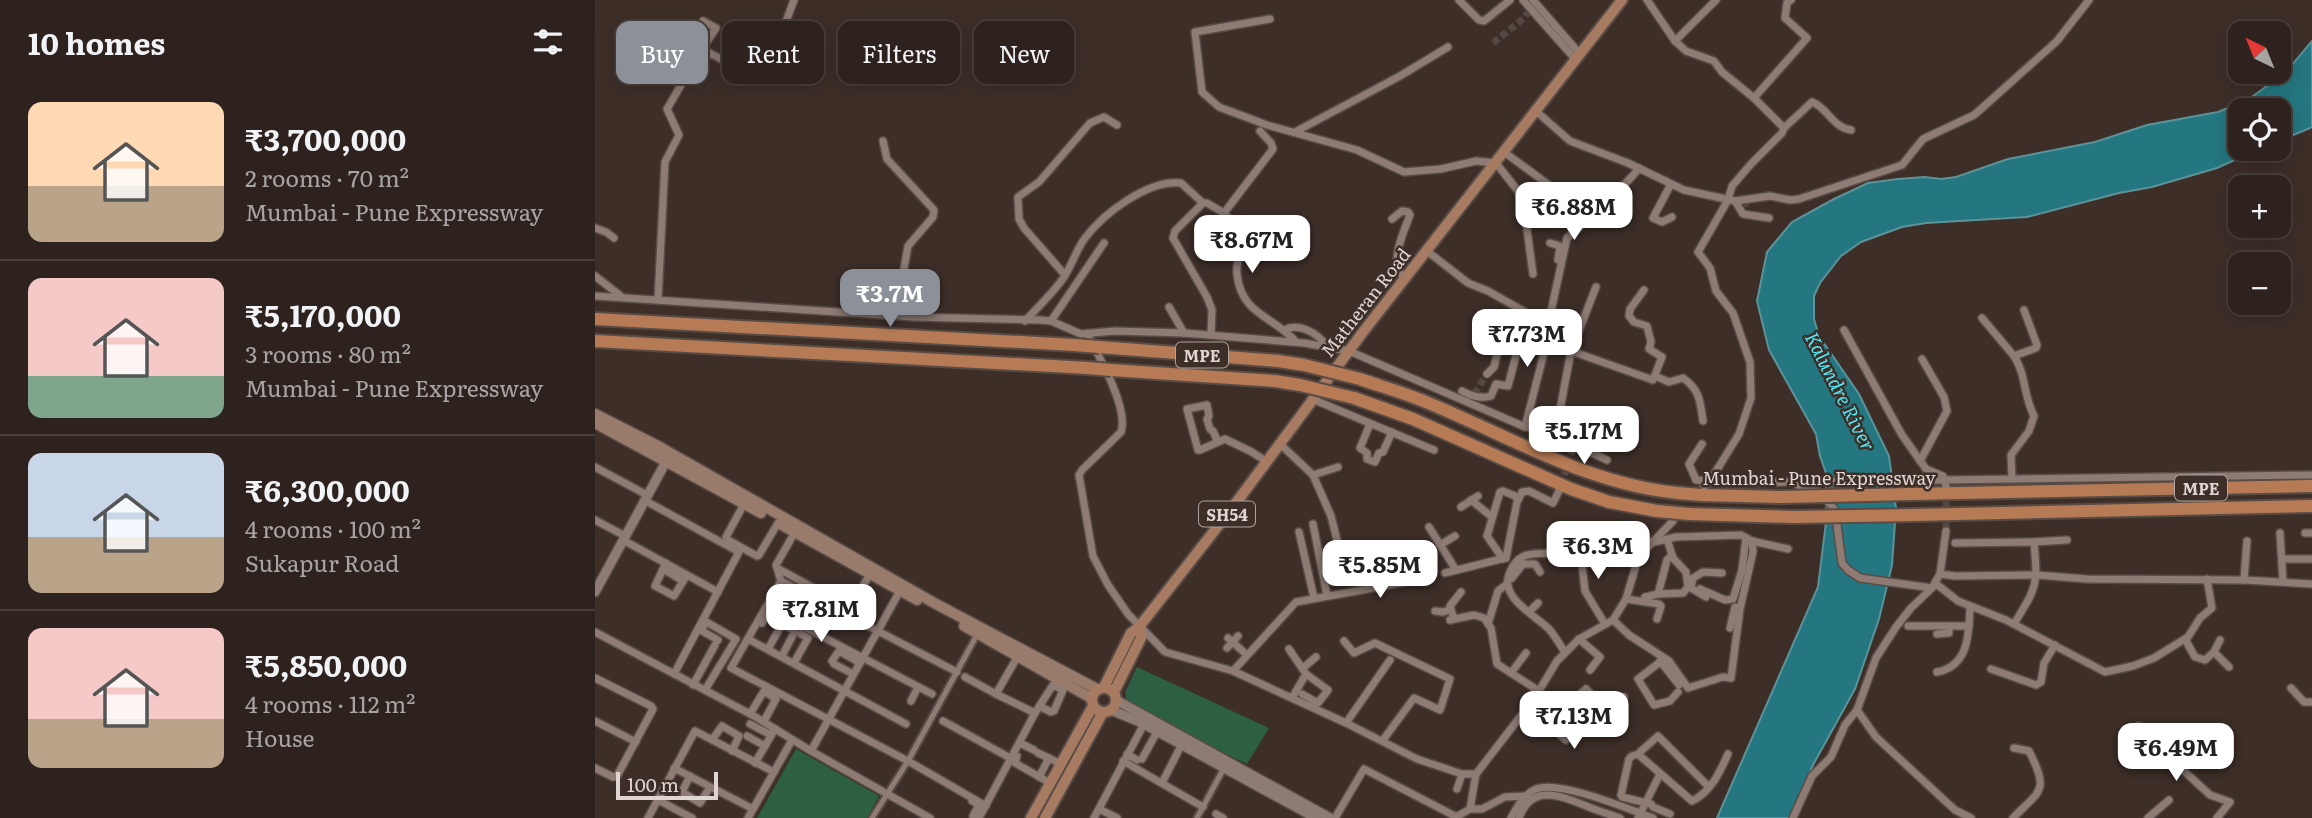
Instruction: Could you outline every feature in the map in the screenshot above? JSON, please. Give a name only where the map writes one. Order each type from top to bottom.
[{"type":"highway","name":"Mumbai - Pune Expressway","points":[[595,319],[1074,345],[1304,365],[1360,379],[1421,400],[1578,470],[1614,482],[1678,493],[1783,497],[2312,486]]},
{"type":"highway","name":"MPE","points":[[595,341],[1088,368],[1300,385],[1354,398],[1413,419],[1571,489],[1609,502],[1657,511],[1793,517],[2312,506]]},
{"type":"main road","name":"Matheran Road","points":[[1045,818],[1103,699],[1131,633],[1139,627],[1224,518],[1349,351],[1622,0]]},
{"type":"main road","points":[[595,414],[778,523],[870,574],[902,588],[978,633],[1021,652]]},
{"type":"main road","points":[[595,424],[668,457],[1103,699]]},
{"type":"main road","name":"Matheran Road","points":[[1031,818],[1061,764],[1103,699]]},
{"type":"street","points":[[708,52],[738,68],[773,54],[794,0]]},
{"type":"street","points":[[1459,0],[1483,21],[1510,0]]},
{"type":"street","points":[[1523,0],[1577,57]]},
{"type":"street","points":[[1533,0],[1577,57]]},
{"type":"street","points":[[1647,0],[1675,41],[1686,51],[1714,61],[1722,72],[1754,98],[1784,128]]},
{"type":"street","points":[[1675,41],[1716,0]]},
{"type":"street","points":[[1754,98],[1807,38],[1785,18],[1787,3],[1791,0]]},
{"type":"street","points":[[1536,111],[1570,141],[1703,196],[1736,202],[1770,196],[1799,199],[1902,165],[1923,139],[1981,110],[2057,41],[2089,0]]},
{"type":"street","points":[[1270,19],[1195,32],[1202,92],[1219,107],[1267,125],[1357,150],[1404,172],[1441,169],[1476,161],[1496,163],[1516,187],[1521,198],[1533,274]]},
{"type":"street","points":[[708,24],[716,29],[708,40]]},
{"type":"street","points":[[1294,133],[1448,47]]},
{"type":"street","points":[[658,299],[665,162],[679,135],[667,108],[681,84]]},
{"type":"street","points":[[1769,218],[1743,214],[1736,202],[1733,186],[1784,128],[1812,102],[1843,129],[1851,130]]},
{"type":"street","points":[[1065,275],[1019,219],[1019,197],[1039,182],[1090,123],[1104,117],[1117,125]]},
{"type":"street","points":[[1224,213],[1273,149],[1260,131]]},
{"type":"street","points":[[883,141],[887,159],[934,210],[933,217],[908,246],[899,297],[913,317]]},
{"type":"street","points":[[1504,152],[1553,188]]},
{"type":"street","points":[[1616,195],[1639,168]]},
{"type":"street","points":[[1025,321],[1065,275],[1084,239],[1113,211],[1154,186],[1174,182],[1181,183],[1203,203],[1224,213],[1244,236],[1237,273],[1247,303],[1296,342]]},
{"type":"street","points":[[1671,184],[1653,218],[1662,222],[1672,217]]},
{"type":"street","points":[[1701,493],[1739,435],[1751,398],[1750,362],[1733,313],[1717,291],[1710,268],[1698,252],[1736,202]]},
{"type":"street","points":[[1203,203],[1175,231],[1173,238],[1207,297],[1212,310],[1211,335]]},
{"type":"street","points":[[1392,219],[1402,211],[1410,215],[1403,231],[1396,262],[1397,269],[1405,279]]},
{"type":"street","points":[[1525,427],[1545,349],[1561,254],[1572,231],[1583,224]]},
{"type":"street","points":[[595,228],[614,239]]},
{"type":"street","points":[[1051,321],[1104,243]]},
{"type":"street","points":[[1550,243],[1559,244],[1561,254]]},
{"type":"street","points":[[1427,251],[1468,283],[1548,324]]},
{"type":"street","points":[[1556,277],[1559,268]]},
{"type":"street","points":[[595,276],[622,298]]},
{"type":"street","points":[[1556,431],[1571,351],[1596,286]]},
{"type":"street","points":[[1571,351],[1653,380],[1662,358],[1649,349],[1651,342],[1647,326],[1635,322],[1629,316],[1630,309],[1644,290]]},
{"type":"street","points":[[595,296],[913,317],[1051,321],[1081,334],[1115,331],[1184,333],[1296,342],[1349,351],[1473,397],[1489,397],[1494,385],[1508,386],[1521,337],[1478,323]]},
{"type":"street","points":[[1169,307],[1184,333]]},
{"type":"street","points":[[2014,356],[2036,348],[2037,345],[2024,310]]},
{"type":"street","points":[[1982,318],[2014,356],[2022,370],[2025,397],[2034,416],[2029,431],[2011,454],[2012,479]]},
{"type":"street","points":[[1283,330],[1296,326],[1310,332],[1328,347]]},
{"type":"street","points":[[1844,330],[1902,435],[1926,469],[1943,476],[1946,484]]},
{"type":"street","points":[[1087,334],[1110,380],[1123,423],[1121,432],[1079,475],[1089,537],[1093,556],[1108,585],[1139,627],[1165,652],[1233,671],[1383,740],[1417,759],[1462,774],[1476,775]]},
{"type":"street","points":[[1487,374],[1494,367],[1501,338]]},
{"type":"street","points":[[1920,461],[1947,411],[1944,397],[1922,359]]},
{"type":"street","points":[[1655,376],[1669,382],[1683,378],[1695,386],[1703,421]]},
{"type":"street","points":[[1462,391],[1525,427],[1556,431],[1574,447],[1607,460]]},
{"type":"street","points":[[1312,400],[1434,450]]},
{"type":"street","points":[[1218,442],[1207,419],[1207,405],[1187,409],[1198,450],[1218,442],[1225,439],[1266,461]]},
{"type":"street","points":[[1370,424],[1360,448],[1367,453],[1367,459],[1375,462],[1392,432]]},
{"type":"street","points":[[1279,443],[1314,482],[1332,516],[1344,568]]},
{"type":"street","points":[[1702,443],[1689,464],[1696,480],[1729,483],[1922,480],[1946,484],[2012,479],[2312,475]]},
{"type":"street","points":[[595,592],[598,580],[668,457]]},
{"type":"street","points":[[595,467],[739,552],[674,674]]},
{"type":"street","points":[[1314,482],[1338,467]]},
{"type":"street","points":[[1786,483],[1817,490],[1835,510],[1842,563],[1860,578],[1933,585],[1958,601],[2014,624],[2105,672],[2154,658],[2185,639],[2211,608],[2207,579]]},
{"type":"street","points":[[1504,558],[1522,492],[1529,491],[1553,503],[1559,491]]},
{"type":"street","points":[[1504,558],[1487,539],[1492,517],[1500,492],[1515,496],[1518,500]]},
{"type":"street","points":[[1461,507],[1474,498],[1492,517]]},
{"type":"street","points":[[744,504],[726,537],[727,540],[757,556],[778,523]]},
{"type":"street","points":[[595,520],[664,566],[718,592]]},
{"type":"street","points":[[1470,810],[1476,775],[1528,707],[1565,652],[1579,639],[1612,624],[1626,599],[1637,562],[1673,521]]},
{"type":"street","points":[[1313,524],[1327,595]]},
{"type":"street","points":[[1429,527],[1455,570]]},
{"type":"street","points":[[1793,818],[1812,776],[1831,757],[1845,725],[1857,710],[1876,658],[1911,608],[1940,574],[1946,531]]},
{"type":"street","points":[[795,532],[776,565],[781,580],[957,672]]},
{"type":"street","points":[[1299,532],[1314,598]]},
{"type":"street","points":[[2280,533],[2283,582]]},
{"type":"street","points":[[1632,538],[1654,542],[1741,535],[1789,549]]},
{"type":"street","points":[[1440,545],[1455,536]]},
{"type":"street","points":[[1645,597],[1683,593],[1688,587],[1686,572],[1672,555],[1667,539]]},
{"type":"street","points":[[1700,589],[1725,600],[1733,599],[1749,539]]},
{"type":"street","points":[[1730,628],[1753,552],[1749,539]]},
{"type":"street","points":[[1955,543],[2067,540]]},
{"type":"street","points":[[2244,580],[2247,541]]},
{"type":"street","points":[[2014,624],[2031,599],[2037,575],[2034,542]]},
{"type":"street","points":[[1565,652],[1537,614],[1514,597],[1509,575],[1526,555],[1581,556],[1585,591],[1612,624],[1662,660],[1679,688],[1670,701],[1653,704],[1638,680],[1662,660],[1669,661],[1688,688],[1723,677],[1731,678],[1737,608]]},
{"type":"street","points":[[1657,594],[1667,560],[1672,555]]},
{"type":"street","points":[[1444,573],[1504,558],[1535,564],[1540,572]]},
{"type":"street","points":[[2281,559],[2312,559]]},
{"type":"street","points":[[664,566],[654,584],[664,591],[674,596],[685,578]]},
{"type":"street","points":[[777,568],[867,616]]},
{"type":"street","points":[[1722,573],[1698,574],[1693,578],[1691,588],[1697,593],[1737,608]]},
{"type":"street","points":[[846,616],[870,574]]},
{"type":"street","points":[[1940,574],[2037,575],[2087,579],[2207,579],[2312,584]]},
{"type":"street","points":[[1233,671],[1293,604],[1327,595],[1428,578]]},
{"type":"street","points":[[781,580],[766,607],[755,638],[844,691],[906,723]]},
{"type":"street","points":[[1488,624],[1498,591],[1511,583]]},
{"type":"street","points":[[811,751],[853,674],[856,662],[902,588]]},
{"type":"street","points":[[1461,592],[1450,606],[1452,620],[1481,615],[1488,624],[1495,661],[1539,691]]},
{"type":"street","points":[[1626,599],[1659,604],[1661,606],[1657,618]]},
{"type":"street","points":[[1937,672],[1950,670],[1957,664],[1966,642],[1970,606]]},
{"type":"street","points":[[766,607],[775,618]]},
{"type":"street","points":[[1435,611],[1450,610]]},
{"type":"street","points":[[932,694],[856,662],[775,618],[765,617],[731,668],[770,691],[908,761],[952,789],[986,806]]},
{"type":"street","points":[[694,682],[717,642],[702,631],[704,621]]},
{"type":"street","points":[[704,621],[737,639],[706,688]]},
{"type":"street","points":[[769,648],[782,625],[798,630],[808,638],[794,662]]},
{"type":"street","points":[[1908,626],[1969,626]]},
{"type":"street","points":[[1937,634],[1949,633],[1949,626]]},
{"type":"street","points":[[783,654],[798,630]]},
{"type":"street","points":[[595,632],[765,720],[773,732],[792,740],[930,818]]},
{"type":"street","points":[[872,818],[908,761],[978,633]]},
{"type":"street","points":[[748,639],[783,654],[794,662]]},
{"type":"street","points":[[1579,639],[1600,657],[1590,670]]},
{"type":"street","points":[[2185,639],[2195,657],[2205,660],[2214,652],[2220,639]]},
{"type":"street","points":[[1231,641],[1247,655]]},
{"type":"street","points":[[1344,641],[1354,653],[1375,643],[1450,679],[1440,710],[1414,698],[1383,740]]},
{"type":"street","points":[[1991,669],[2036,685],[2041,682],[2044,663],[2055,645]]},
{"type":"street","points":[[1289,649],[1304,671],[1328,690],[1318,703],[1302,694]]},
{"type":"street","points":[[853,674],[833,663],[839,651],[856,662]]},
{"type":"street","points":[[996,694],[1021,652]]},
{"type":"street","points":[[2214,652],[2229,667]]},
{"type":"street","points":[[1511,673],[1526,653]]},
{"type":"street","points":[[709,657],[720,664]]},
{"type":"street","points":[[1292,698],[1304,671],[1315,657]]},
{"type":"street","points":[[1346,723],[1390,660]]},
{"type":"street","points":[[998,672],[1006,676]]},
{"type":"street","points":[[965,677],[996,694],[1038,710],[1014,762],[1050,783]]},
{"type":"street","points":[[595,678],[653,709],[617,776],[613,777],[595,768]]},
{"type":"street","points":[[911,701],[918,687]]},
{"type":"street","points":[[2291,688],[2304,702],[2312,702]]},
{"type":"street","points":[[1572,701],[1586,690],[1602,705]]},
{"type":"street","points":[[740,741],[763,692],[770,691]]},
{"type":"street","points":[[765,720],[776,699],[770,691]]},
{"type":"street","points":[[1528,707],[1566,740],[1602,705],[1624,697]]},
{"type":"street","points":[[1103,699],[1157,732],[1183,742],[1224,768],[1247,776]]},
{"type":"street","points":[[1103,699],[1300,805],[1332,818],[1364,769],[1455,817],[1470,810],[1482,809],[1505,797],[1527,796]]},
{"type":"street","points":[[1857,710],[1876,737],[1953,814],[1971,818]]},
{"type":"street","points":[[595,721],[636,742]]},
{"type":"street","points":[[943,721],[1012,759]]},
{"type":"street","points":[[1094,818],[1144,724]]},
{"type":"street","points":[[713,739],[722,726],[739,735],[740,741],[756,761],[774,772]]},
{"type":"street","points":[[2138,726],[2153,732],[2161,740],[2172,760],[2210,795],[2230,802],[2217,818]]},
{"type":"street","points":[[648,818],[695,731],[713,739],[765,746]]},
{"type":"street","points":[[740,741],[773,732]]},
{"type":"street","points":[[756,761],[773,732]]},
{"type":"street","points":[[1125,758],[1139,760],[1157,732]]},
{"type":"street","points":[[1670,814],[1646,802],[1621,795],[1629,759],[1639,754],[1658,736],[1709,788]]},
{"type":"street","points":[[748,818],[792,740]]},
{"type":"street","points":[[1162,783],[1183,742]]},
{"type":"street","points":[[1022,744],[1061,764]]},
{"type":"street","points":[[976,817],[986,806],[1022,744]]},
{"type":"street","points":[[2013,818],[2034,800],[2041,783],[2029,751],[2014,748]]},
{"type":"street","points":[[1639,754],[1692,801],[1709,788],[1728,754]]},
{"type":"street","points":[[1039,777],[1049,758]]},
{"type":"street","points":[[1125,758],[1203,807]]},
{"type":"street","points":[[674,768],[753,809]]},
{"type":"street","points":[[1197,818],[1224,768]]},
{"type":"street","points":[[1457,789],[1462,774]]},
{"type":"street","points":[[1639,816],[1660,774]]},
{"type":"street","points":[[690,776],[682,792],[700,803],[710,787]]},
{"type":"street","points":[[1511,818],[1527,796],[1539,788],[1561,788],[1639,816],[1653,818]]},
{"type":"street","points":[[1519,818],[1530,802],[1546,794],[1568,798],[1620,818]]},
{"type":"street","points":[[658,800],[692,818]]},
{"type":"street","points":[[970,800],[979,805],[976,817]]},
{"type":"street","points":[[2148,818],[2168,800]]},
{"type":"street","points":[[1293,818],[1300,805]]},
{"type":"street","points":[[1300,805],[1316,818]]},
{"type":"street","points":[[1099,809],[1118,818]]},
{"type":"street","points":[[964,812],[976,817]]},
{"type":"green space","points":[[1137,667],[1269,728],[1247,764],[1127,703],[1125,692]]},
{"type":"green space","points":[[796,749],[879,796],[867,818],[757,818]]},
{"type":"water","points":[[2312,41],[2312,127],[2291,136],[2291,98],[2250,98],[2270,84],[2291,84],[2291,66]]},
{"type":"water","name":"Kalundre River","points":[[2228,108],[2228,161],[2232,161],[2217,168],[2152,187],[2027,217],[1902,227],[1861,242],[1841,256],[1820,283],[1814,296],[1814,319],[1819,336],[1859,394],[1889,456],[1896,508],[1892,565],[1879,619],[1855,689],[1813,765],[1791,818],[1717,818],[1818,587],[1826,522],[1826,473],[1816,434],[1769,350],[1757,301],[1767,252],[1792,222],[1868,183],[1925,177],[1956,177],[2008,159],[2095,142],[2147,125]]},
{"type":"tunnel","points":[[1493,43],[1529,11]]},
{"type":"tunnel","points":[[1745,203],[1749,204]]},
{"type":"tunnel","points":[[1474,394],[1487,374]]},
{"type":"tunnel","points":[[1561,485],[1573,449]]},
{"type":"tunnel","points":[[1946,491],[1946,531]]}]
